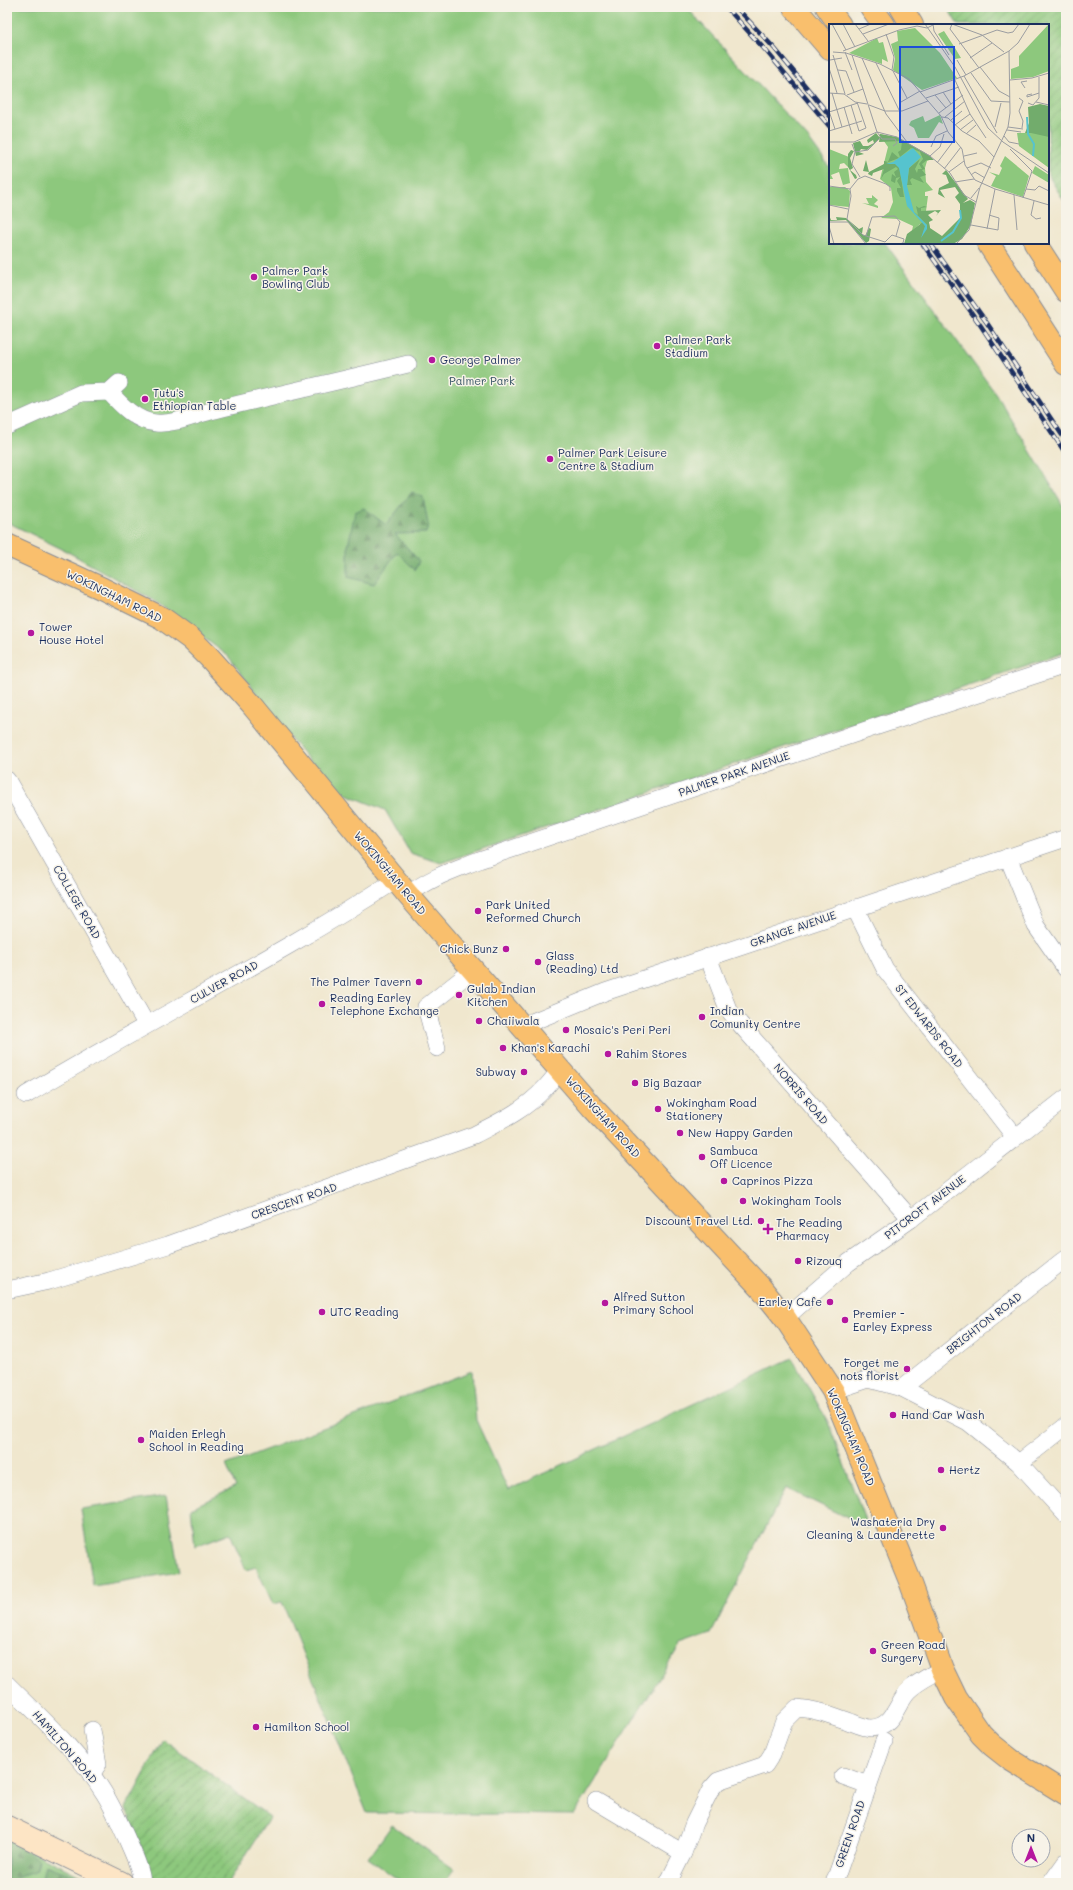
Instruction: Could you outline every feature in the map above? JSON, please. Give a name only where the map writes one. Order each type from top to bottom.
[{"type":"main road","points":[[794,7],[829,48]]},
{"type":"main road","points":[[827,7],[839,24]]},
{"type":"main road","points":[[871,7],[883,24]]},
{"type":"main road","points":[[901,7],[911,24]]},
{"type":"main road","points":[[989,244],[1066,364]]},
{"type":"main road","points":[[1036,244],[1066,291]]},
{"type":"main road","name":"WOKINGHAM ROAD","points":[[7,546],[103,589],[162,618],[191,639],[252,705],[402,888],[592,1107],[762,1288],[785,1318],[833,1391],[910,1581],[951,1690],[981,1734],[1003,1755],[1066,1794]]},
{"type":"street","points":[[7,426],[82,393],[114,387],[116,400],[141,419],[156,424],[408,364]]},
{"type":"street","name":"PALMER PARK AVENUE","points":[[402,888],[422,884],[435,877],[479,860],[888,722],[1066,665]]},
{"type":"street","name":"COLLEGE ROAD","points":[[7,780],[146,1024]]},
{"type":"street","name":"GRANGE AVENUE","points":[[522,1026],[605,992],[1066,838]]},
{"type":"street","points":[[1008,857],[1036,926],[1066,969]]},
{"type":"street","name":"CULVER ROAD","points":[[26,1095],[146,1024],[263,960],[402,888]]},
{"type":"street","name":"ST EDWARDS ROAD","points":[[855,908],[885,969],[1016,1137]]},
{"type":"street","name":"NORRIS ROAD","points":[[708,958],[728,1009],[911,1218]]},
{"type":"street","points":[[437,1048],[426,1007],[473,970]]},
{"type":"street","name":"CRESCENT ROAD","points":[[8,1286],[49,1281],[168,1245],[474,1135],[507,1118],[520,1109],[544,1089],[560,1070]]},
{"type":"street","name":"PITCROFT AVENUE","points":[[785,1318],[848,1263],[911,1218],[1066,1098]]},
{"type":"street","name":"BRIGHTON ROAD","points":[[902,1388],[1066,1258]]},
{"type":"street","points":[[833,1391],[868,1379],[902,1388],[968,1422],[1019,1463],[1066,1515]]},
{"type":"street","points":[[1019,1463],[1066,1426]]},
{"type":"street","points":[[668,1883],[684,1853],[694,1823],[711,1789],[718,1781],[765,1765],[772,1754],[784,1721],[797,1708],[812,1709],[871,1728],[882,1725],[893,1717],[899,1704],[909,1690],[916,1684],[942,1669]]},
{"type":"street","name":"HAMILTON ROAD","points":[[7,1684],[56,1733],[92,1775],[112,1806],[142,1877],[142,1883]]},
{"type":"street","points":[[92,1730],[98,1764],[92,1775]]},
{"type":"street","name":"GREEN ROAD","points":[[834,1883],[884,1741]]},
{"type":"street","points":[[843,1776],[868,1785]]},
{"type":"street","points":[[596,1802],[684,1853]]},
{"type":"street","points":[[7,1827],[122,1883]]},
{"type":"street","points":[[1052,1883],[1066,1862]]},
{"type":"green space","name":"Palmer Park","points":[[7,7],[686,7],[808,138],[829,167],[829,244],[886,244],[996,394],[1058,497],[1066,511],[1066,652],[441,863],[410,853],[385,810],[334,789],[290,738],[228,656],[155,601],[68,552],[7,522]]},
{"type":"green space","points":[[947,7],[1066,7],[1066,204],[1049,177],[1049,24],[957,24]]},
{"type":"green space","points":[[412,492],[423,497],[428,524],[426,533],[395,534],[419,561],[415,570],[397,552],[374,584],[348,577],[348,546],[355,512],[364,508],[386,525]]},
{"type":"green space","points":[[792,1358],[828,1422],[868,1528],[786,1488],[711,1634],[680,1645],[574,1815],[367,1813],[282,1602],[273,1604],[256,1567],[246,1570],[230,1533],[195,1546],[191,1508],[236,1487],[226,1465],[472,1371],[476,1420],[508,1490]]},
{"type":"green space","points":[[166,1496],[179,1572],[93,1586],[81,1509]]},
{"type":"green space","points":[[163,1739],[270,1817],[228,1883],[155,1883],[126,1808]]},
{"type":"green space","points":[[392,1825],[454,1869],[444,1883],[403,1883],[368,1858]]},
{"type":"green space","points":[[7,1838],[39,1860],[36,1871],[21,1875],[11,1883],[7,1883]]},
{"type":"green space","points":[[7,1839],[94,1883],[7,1883]]},
{"type":"green space","points":[[45,1865],[94,1883],[43,1883],[42,1878]]},
{"type":"railway","points":[[726,7],[767,52],[829,126]]},
{"type":"railway","points":[[736,7],[775,49],[829,115]]},
{"type":"railway","points":[[923,244],[981,326],[1066,454]]},
{"type":"railway","points":[[931,244],[987,323],[1066,441]]},
{"type":"place","name":"Palmer Park Bowling Club","points":[[254,277]]},
{"type":"place","name":"Palmer Park Stadium","points":[[657,346]]},
{"type":"place","name":"George Palmer","points":[[432,360]]},
{"type":"place","name":"Tutu's Ethiopian Table","points":[[145,399]]},
{"type":"place","name":"Palmer Park Leisure Centre & Stadium","points":[[550,459]]},
{"type":"place","name":"Tower House Hotel","points":[[31,633]]},
{"type":"place","name":"Park United Reformed Church","points":[[478,911]]},
{"type":"place","name":"Chick Bunz","points":[[506,949]]},
{"type":"place","name":"Glass (Reading) Ltd","points":[[538,962]]},
{"type":"place","name":"The Palmer Tavern","points":[[419,982]]},
{"type":"place","name":"Gulab Indian Kitchen","points":[[459,995]]},
{"type":"place","name":"Reading Earley Telephone Exchange","points":[[322,1004]]},
{"type":"place","name":"Indian Comunity Centre","points":[[702,1017]]},
{"type":"place","name":"Chaiiwala","points":[[479,1021]]},
{"type":"place","name":"Mosaic's Peri Peri","points":[[566,1030]]},
{"type":"place","name":"Khan's Karachi","points":[[503,1048]]},
{"type":"place","name":"Rahim Stores","points":[[608,1054]]},
{"type":"place","name":"Subway","points":[[524,1072]]},
{"type":"place","name":"Big Bazaar","points":[[635,1083]]},
{"type":"place","name":"Wokingham Road Stationery","points":[[658,1109]]},
{"type":"place","name":"New Happy Garden","points":[[680,1133]]},
{"type":"place","name":"Sambuca Off Licence","points":[[702,1157]]},
{"type":"place","name":"Caprinos Pizza","points":[[724,1181]]},
{"type":"place","name":"Wokingham Tools","points":[[743,1201]]},
{"type":"place","name":"Discount Travel Ltd.","points":[[761,1221]]},
{"type":"place","name":"The Reading Pharmacy","points":[[768,1229]]},
{"type":"place","name":"Rizouq","points":[[798,1261]]},
{"type":"place","name":"Earley Cafe","points":[[830,1302]]},
{"type":"place","name":"Alfred Sutton Primary School","points":[[605,1303]]},
{"type":"place","name":"UTC Reading","points":[[322,1312]]},
{"type":"place","name":"Premier - Earley Express","points":[[845,1320]]},
{"type":"place","name":"Forget me nots florist","points":[[907,1369]]},
{"type":"place","name":"Hand Car Wash","points":[[893,1415]]},
{"type":"place","name":"Maiden Erlegh School in Reading","points":[[141,1440]]},
{"type":"place","name":"Hertz","points":[[941,1470]]},
{"type":"place","name":"Washateria Dry Cleaning & Launderette","points":[[943,1528]]},
{"type":"place","name":"Green Road Surgery","points":[[873,1651]]},
{"type":"place","name":"Hamilton School","points":[[256,1727]]}]
